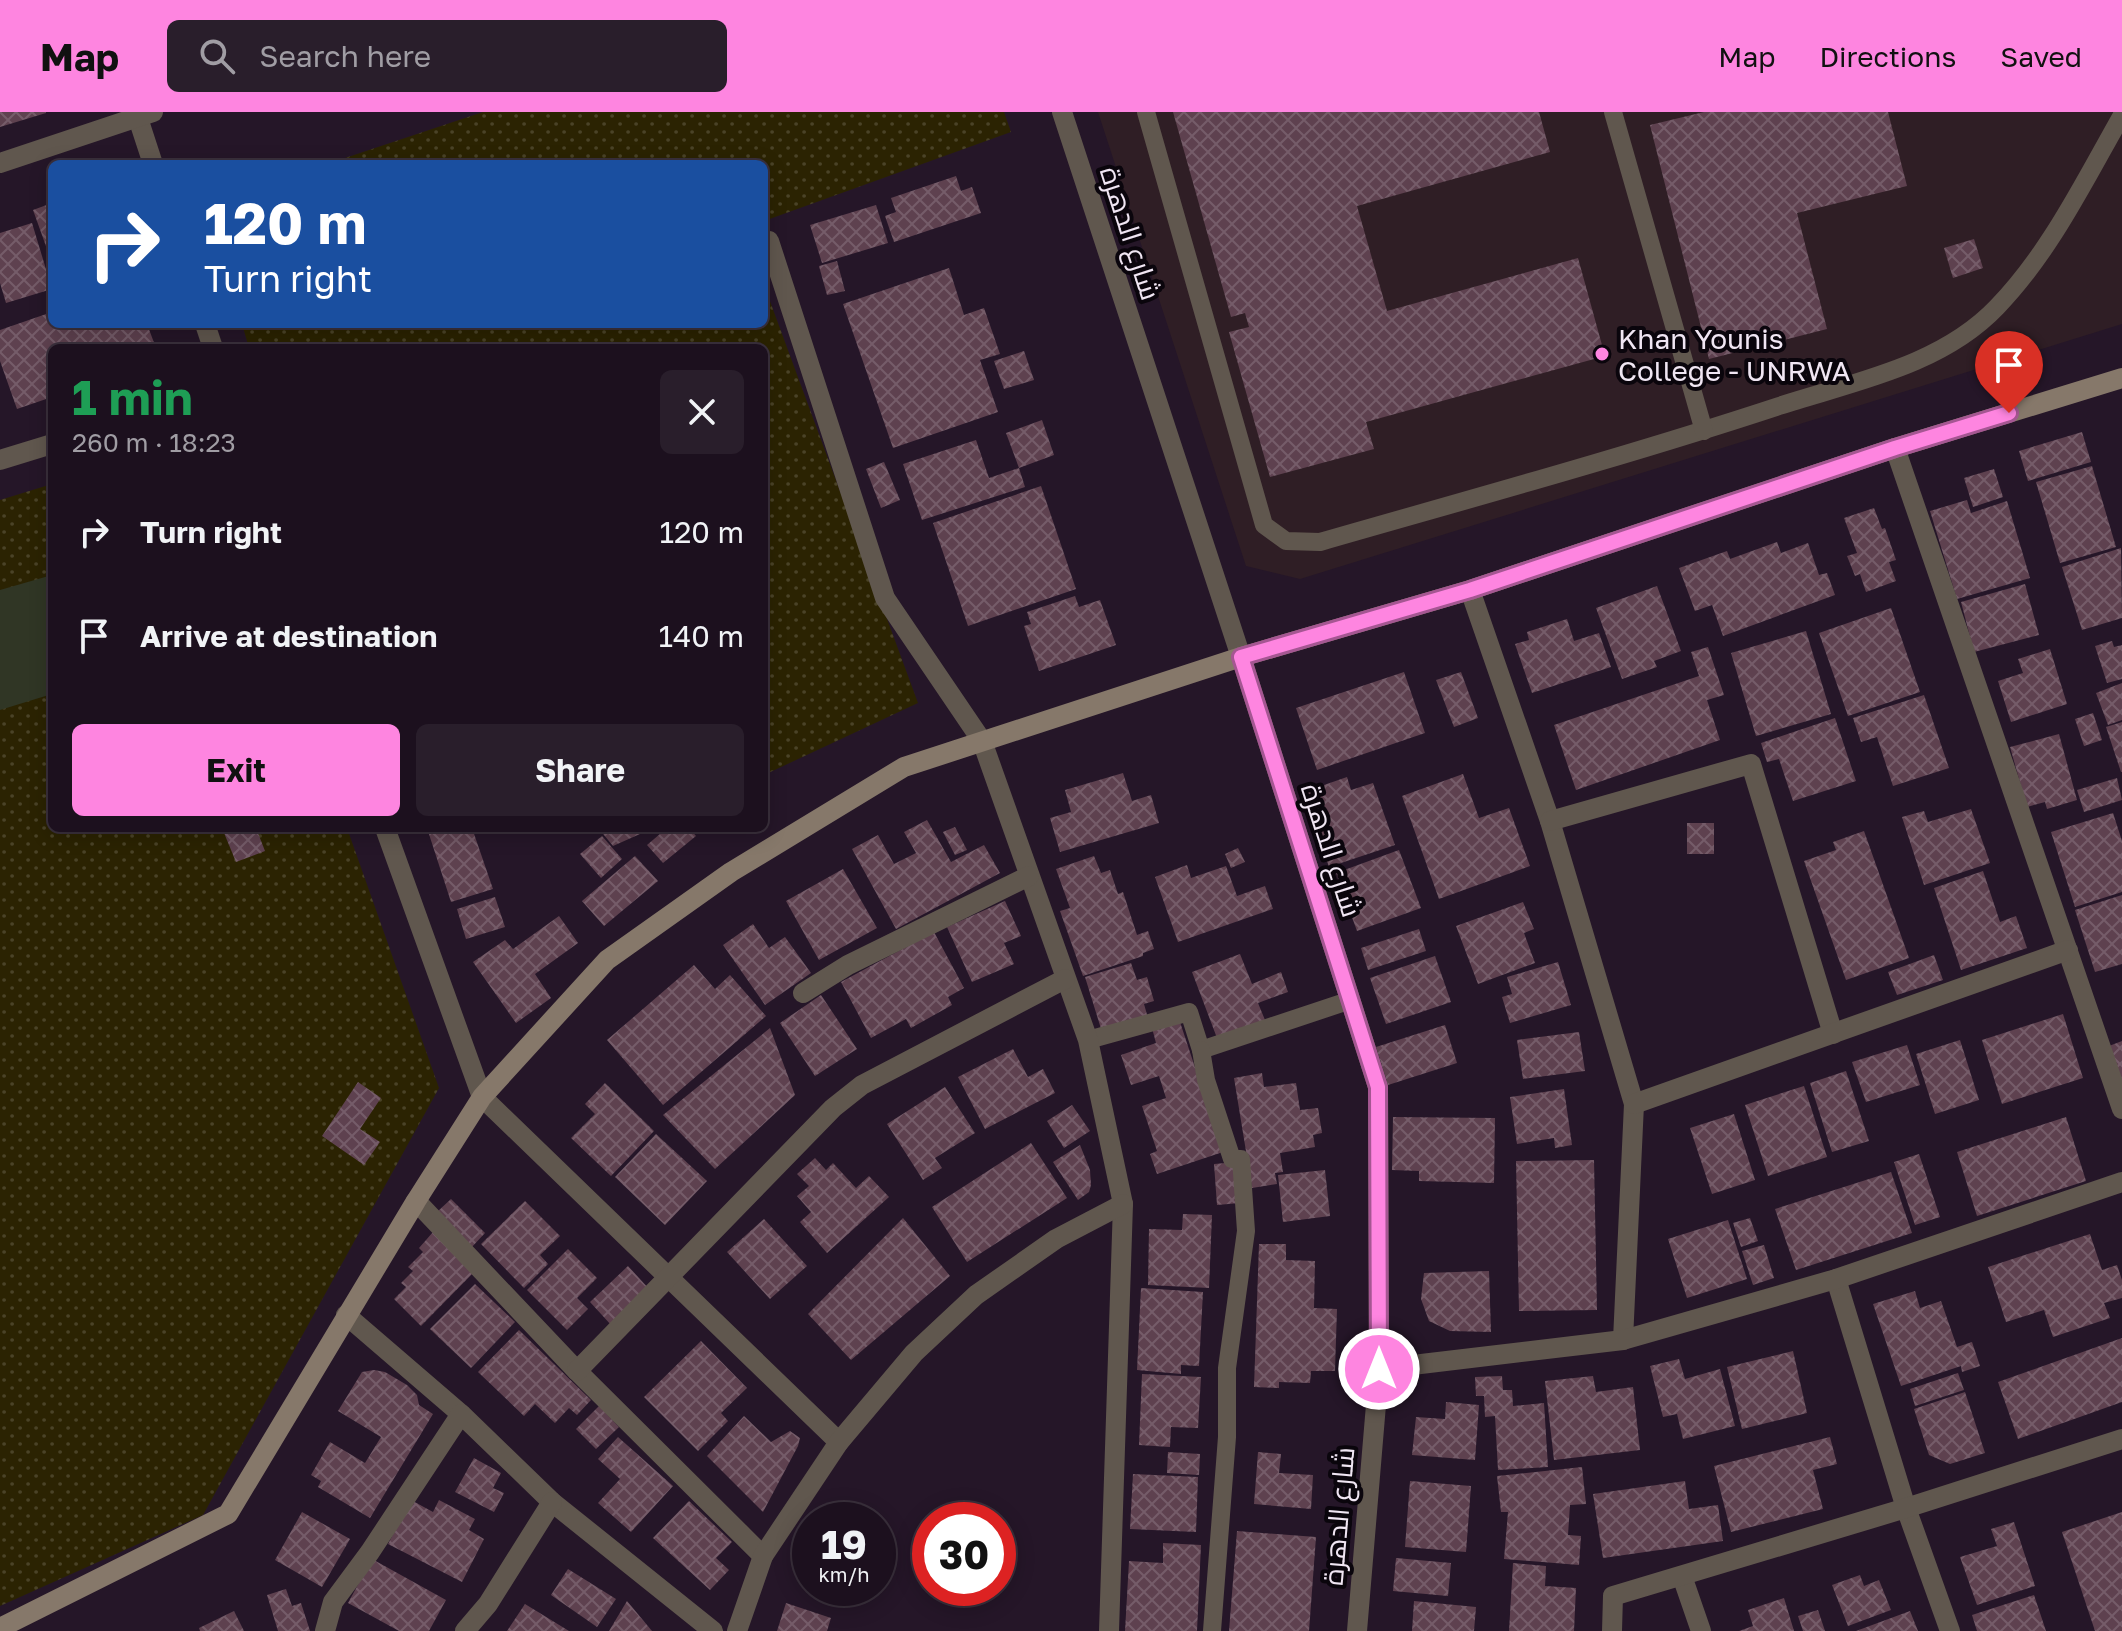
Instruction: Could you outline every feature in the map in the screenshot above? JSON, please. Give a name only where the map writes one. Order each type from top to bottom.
[{"type":"street","name":"شارع الدهرة","points":[[1062,112],[1378,1087],[1379,1369],[1357,1631]]},
{"type":"street","points":[[0,163],[142,114],[152,160]]},
{"type":"street","points":[[769,241],[885,598],[982,741],[1088,1040],[1123,1204],[1109,1631]]},
{"type":"street","points":[[0,1628],[228,1514],[346,1315],[482,1097],[607,960],[731,872],[904,767],[1241,657],[1470,590],[1895,448],[2122,378]]},
{"type":"street","points":[[0,460],[48,445]]},
{"type":"street","points":[[1895,448],[2122,1109]]},
{"type":"street","points":[[1470,590],[1550,821],[1634,1104],[1623,1340]]},
{"type":"street","points":[[1550,821],[1751,764],[1833,1034]]},
{"type":"street","points":[[386,832],[482,1097],[839,1442]]},
{"type":"street","points":[[803,993],[848,965],[1029,876]]},
{"type":"street","points":[[1634,1104],[2068,950]]},
{"type":"street","points":[[577,1371],[671,1278],[833,1108],[862,1085],[1065,979]]},
{"type":"street","points":[[1379,1369],[1623,1340],[1836,1279],[2122,1182]]},
{"type":"street","points":[[416,1201],[577,1371],[763,1556]]},
{"type":"street","points":[[737,1631],[763,1556],[839,1442],[914,1353],[976,1295],[1056,1239],[1123,1204]]},
{"type":"street","points":[[1836,1279],[1906,1508],[1950,1631]]},
{"type":"street","points":[[346,1315],[461,1414],[552,1502],[713,1631]]},
{"type":"street","points":[[325,1631],[333,1602],[370,1552],[461,1414]]},
{"type":"street","points":[[1612,1631],[1613,1596],[2122,1439]]},
{"type":"street","points":[[465,1631],[488,1604],[552,1502]]},
{"type":"street","points":[[1682,1576],[1701,1631]]},
{"type":"lane","points":[[1146,112],[1264,525],[1286,541],[1320,542],[1704,431],[1920,360],[1961,337],[1996,309],[2047,246],[2122,115]]},
{"type":"lane","points":[[1613,112],[1704,431]]},
{"type":"lane","points":[[1201,1050],[1351,1000]]},
{"type":"lane","points":[[1088,1040],[1189,1012],[1227,1146],[1232,1159],[1241,1159],[1246,1231],[1227,1368],[1227,1437],[1212,1631]]},
{"type":"shaded area","name":"Khan Younis College - UNRWA","points":[[1098,112],[2122,112],[2122,324],[1300,579],[1246,566]]},
{"type":"sand","points":[[483,112],[1004,112],[1011,132],[768,220],[768,160],[339,160]]},
{"type":"sand","points":[[768,296],[918,703],[768,773],[768,344],[248,344],[243,328],[768,328]]},
{"type":"sand","points":[[48,485],[48,832],[348,832],[439,1088],[203,1515],[0,1606],[0,500]]},
{"type":"green space","points":[[48,576],[48,695],[0,710],[0,590]]},
{"type":"building","points":[[0,112],[46,112],[46,113],[0,127]]},
{"type":"building","points":[[1173,112],[1539,112],[1550,152],[1357,206],[1387,311],[1578,258],[1605,356],[1366,422],[1374,449],[1270,477],[1229,332],[1249,327],[1245,313],[1231,317]]},
{"type":"building","points":[[1704,112],[1888,112],[1907,186],[1797,213],[1827,329],[1709,359],[1650,125]]},
{"type":"building","points":[[956,176],[961,191],[972,187],[981,213],[894,242],[885,216],[896,212],[891,198]]},
{"type":"building","points":[[48,204],[48,252],[33,210]]},
{"type":"building","points":[[876,205],[888,243],[822,263],[810,225]]},
{"type":"building","points":[[32,223],[48,276],[48,290],[6,303],[0,283],[0,233]]},
{"type":"building","points":[[1974,239],[1983,268],[1953,278],[1944,248]]},
{"type":"building","points":[[837,261],[845,291],[827,295],[819,266]]},
{"type":"building","points":[[949,268],[964,315],[984,308],[1000,354],[980,360],[998,412],[893,448],[843,304]]},
{"type":"building","points":[[48,313],[48,328],[148,328],[154,344],[48,344],[48,398],[17,409],[0,361],[0,330]]},
{"type":"building","points":[[1024,351],[1034,380],[1004,389],[994,361]]},
{"type":"building","points":[[1042,420],[1054,455],[1019,468],[1006,433]]},
{"type":"building","points":[[2082,432],[2091,462],[2028,481],[2019,451]]},
{"type":"building","points":[[976,440],[989,478],[1019,468],[1025,487],[922,520],[903,464]]},
{"type":"building","points":[[884,462],[900,500],[881,508],[866,469]]},
{"type":"building","points":[[2092,466],[2116,547],[2060,563],[2036,482]]},
{"type":"building","points":[[1994,469],[2003,497],[1973,507],[1964,478]]},
{"type":"building","points":[[1041,486],[1076,589],[968,626],[933,523]]},
{"type":"building","points":[[1967,500],[1971,513],[2007,501],[2030,578],[1957,599],[1930,511]]},
{"type":"building","points":[[1874,508],[1896,560],[1889,562],[1896,581],[1866,592],[1860,574],[1855,576],[1847,556],[1857,553],[1844,518]]},
{"type":"building","points":[[1777,542],[1781,553],[1808,543],[1819,575],[1827,573],[1835,595],[1723,636],[1712,605],[1695,611],[1679,568],[1727,551],[1730,559]]},
{"type":"building","points":[[2121,548],[2122,618],[2082,630],[2062,567]]},
{"type":"building","points":[[2025,584],[2039,635],[1974,652],[1961,602]]},
{"type":"building","points":[[1657,586],[1681,651],[1654,661],[1657,667],[1622,679],[1596,608]]},
{"type":"building","points":[[1075,596],[1079,607],[1100,600],[1116,645],[1039,671],[1024,626],[1031,624],[1027,612]]},
{"type":"building","points":[[1891,608],[1920,692],[1848,716],[1819,633]]},
{"type":"building","points":[[1567,619],[1574,641],[1599,633],[1611,667],[1532,693],[1515,644],[1529,640],[1527,632]]},
{"type":"building","points":[[1806,631],[1831,714],[1756,736],[1731,653]]},
{"type":"building","points":[[2112,641],[2114,647],[2122,645],[2122,679],[2107,683],[2095,646]]},
{"type":"building","points":[[1708,647],[1724,695],[1707,700],[1720,740],[1576,790],[1554,725],[1699,676],[1691,652]]},
{"type":"building","points":[[2050,649],[2067,704],[2011,722],[1998,681],[2023,673],[2018,659]]},
{"type":"building","points":[[1404,672],[1425,733],[1317,770],[1296,708]]},
{"type":"building","points":[[1461,672],[1478,718],[1454,727],[1436,680]]},
{"type":"building","points":[[2122,683],[2122,720],[2108,725],[2096,693]]},
{"type":"building","points":[[1924,695],[1949,768],[1893,786],[1877,737],[1861,742],[1853,718]]},
{"type":"building","points":[[2093,713],[2102,740],[2084,746],[2075,719]]},
{"type":"building","points":[[1835,718],[1856,781],[1793,801],[1779,759],[1767,762],[1761,743]]},
{"type":"building","points":[[2122,722],[2122,772],[2121,772],[2106,727]]},
{"type":"building","points":[[2059,734],[2077,800],[2047,809],[2045,802],[2027,807],[2010,747]]},
{"type":"building","points":[[1123,773],[1132,801],[1151,795],[1159,823],[1060,852],[1050,818],[1071,812],[1065,790]]},
{"type":"building","points":[[1463,774],[1479,818],[1509,808],[1530,866],[1439,899],[1402,796]]},
{"type":"building","points":[[1347,777],[1351,790],[1373,783],[1395,845],[1329,867],[1304,792]]},
{"type":"building","points":[[2117,778],[2122,800],[2084,812],[2077,790]]},
{"type":"building","points":[[1971,809],[1990,863],[1924,885],[1902,817],[1924,811],[1928,822]]},
{"type":"building","points":[[2113,813],[2122,841],[2122,892],[2075,907],[2051,832]]},
{"type":"building","points":[[927,820],[951,862],[984,845],[1000,873],[896,929],[852,849],[878,835],[894,864],[916,853],[904,832]]},
{"type":"building","points":[[1687,823],[1714,823],[1714,854],[1687,854]]},
{"type":"building","points":[[955,827],[967,850],[955,855],[943,832]]},
{"type":"building","points":[[1864,831],[1909,958],[1846,980],[1804,861],[1836,850],[1833,842]]},
{"type":"building","points":[[224,832],[258,832],[265,851],[236,862]]},
{"type":"building","points":[[428,832],[473,832],[493,889],[451,902]]},
{"type":"building","points":[[601,832],[640,834],[613,846]]},
{"type":"building","points":[[662,832],[692,832],[696,836],[663,863],[647,845]]},
{"type":"building","points":[[602,836],[622,859],[601,878],[580,854]]},
{"type":"building","points":[[1238,848],[1245,862],[1231,868],[1225,854]]},
{"type":"building","points":[[1399,850],[1421,908],[1357,931],[1336,873]]},
{"type":"building","points":[[635,856],[658,881],[604,926],[582,901]]},
{"type":"building","points":[[1094,856],[1101,873],[1110,870],[1118,894],[1123,892],[1137,935],[1148,931],[1154,949],[1143,953],[1143,956],[1083,976],[1060,911],[1070,908],[1056,869]]},
{"type":"building","points":[[1187,865],[1191,878],[1226,866],[1237,896],[1265,886],[1273,909],[1178,942],[1155,877]]},
{"type":"building","points":[[843,869],[877,928],[819,960],[786,901]]},
{"type":"building","points":[[1983,871],[2000,922],[2016,916],[2027,948],[1961,970],[1934,888]]},
{"type":"building","points":[[2122,895],[2122,964],[2095,972],[2075,910]]},
{"type":"building","points":[[495,897],[505,927],[466,939],[457,909]]},
{"type":"building","points":[[1005,901],[1021,936],[1004,943],[1014,964],[972,982],[947,927]]},
{"type":"building","points":[[1523,902],[1534,929],[1524,933],[1535,963],[1478,984],[1456,926]]},
{"type":"building","points":[[559,916],[578,943],[535,974],[551,998],[516,1023],[473,962],[505,940],[513,949]]},
{"type":"building","points":[[753,924],[769,948],[785,937],[811,973],[765,1005],[723,945]]},
{"type":"building","points":[[1419,929],[1426,951],[1368,970],[1361,948]]},
{"type":"building","points":[[934,932],[964,988],[948,997],[952,1005],[911,1028],[906,1019],[871,1038],[841,982]]},
{"type":"building","points":[[1240,954],[1252,984],[1281,972],[1288,992],[1258,1003],[1265,1020],[1217,1038],[1192,972]]},
{"type":"building","points":[[1934,955],[1943,980],[1897,995],[1888,972]]},
{"type":"building","points":[[1435,956],[1451,1002],[1386,1024],[1370,978]]},
{"type":"building","points":[[1558,962],[1571,1005],[1510,1023],[1502,997],[1512,994],[1507,977]]},
{"type":"building","points":[[1131,963],[1137,980],[1147,977],[1154,1001],[1144,1004],[1148,1018],[1102,1032],[1085,977]]},
{"type":"building","points":[[694,965],[715,989],[730,975],[766,1016],[663,1105],[607,1040]]},
{"type":"building","points":[[821,995],[857,1049],[815,1076],[780,1023]]},
{"type":"building","points":[[2063,1014],[2083,1078],[2002,1104],[1982,1040]]},
{"type":"building","points":[[1179,1019],[1223,1152],[1157,1174],[1150,1154],[1157,1151],[1142,1106],[1166,1098],[1159,1076],[1131,1085],[1121,1055],[1156,1043],[1152,1028]]},
{"type":"building","points":[[1445,1025],[1457,1063],[1388,1085],[1376,1047]]},
{"type":"building","points":[[770,1028],[795,1095],[715,1169],[663,1115]]},
{"type":"building","points":[[1579,1032],[1585,1071],[1523,1079],[1517,1040]]},
{"type":"building","points":[[1960,1040],[1979,1100],[1935,1114],[1916,1054]]},
{"type":"building","points":[[2122,1041],[2122,1080],[2109,1046]]},
{"type":"building","points":[[1907,1045],[1920,1085],[1866,1102],[1852,1062]]},
{"type":"building","points":[[1013,1049],[1028,1077],[1043,1069],[1055,1093],[985,1129],[958,1077]]},
{"type":"building","points":[[1846,1071],[1869,1141],[1832,1152],[1810,1083]]},
{"type":"building","points":[[1262,1073],[1264,1087],[1296,1083],[1300,1110],[1318,1108],[1322,1133],[1313,1135],[1315,1147],[1280,1153],[1283,1172],[1275,1173],[1277,1184],[1252,1188],[1234,1078]]},
{"type":"building","points":[[358,1082],[381,1098],[360,1129],[380,1142],[364,1165],[322,1136]]},
{"type":"building","points":[[605,1083],[654,1131],[611,1176],[571,1138],[595,1114],[585,1104]]},
{"type":"building","points":[[1804,1086],[1827,1157],[1768,1176],[1745,1105]]},
{"type":"building","points":[[945,1087],[975,1133],[935,1158],[942,1168],[923,1180],[887,1124]]},
{"type":"building","points":[[1564,1089],[1572,1145],[1555,1148],[1554,1138],[1517,1144],[1510,1097]]},
{"type":"building","points":[[1072,1105],[1090,1131],[1064,1148],[1047,1121]]},
{"type":"building","points":[[1734,1114],[1755,1180],[1712,1194],[1690,1128]]},
{"type":"building","points":[[1393,1117],[1495,1118],[1494,1183],[1419,1181],[1419,1171],[1392,1170]]},
{"type":"building","points":[[2066,1117],[2086,1181],[1977,1216],[1957,1152]]},
{"type":"building","points":[[656,1134],[707,1181],[665,1225],[615,1177]]},
{"type":"building","points":[[1031,1143],[1067,1198],[967,1262],[932,1207]]},
{"type":"building","points":[[1080,1145],[1090,1170],[1091,1185],[1089,1192],[1078,1200],[1053,1162]]},
{"type":"building","points":[[1919,1154],[1940,1217],[1915,1225],[1894,1162]]},
{"type":"building","points":[[815,1158],[826,1170],[833,1163],[856,1188],[869,1176],[889,1197],[827,1253],[800,1222],[811,1212],[797,1196],[809,1186],[797,1174]]},
{"type":"building","points":[[1594,1160],[1597,1310],[1519,1311],[1516,1161]]},
{"type":"building","points":[[1237,1162],[1240,1203],[1217,1205],[1214,1164]]},
{"type":"building","points":[[1325,1170],[1330,1216],[1283,1222],[1278,1175]]},
{"type":"building","points":[[1891,1172],[1912,1233],[1796,1270],[1775,1209]]},
{"type":"building","points":[[451,1199],[485,1233],[470,1249],[435,1214]]},
{"type":"building","points":[[525,1201],[560,1236],[540,1255],[548,1264],[524,1288],[481,1244]]},
{"type":"building","points":[[1183,1214],[1212,1215],[1209,1288],[1148,1285],[1149,1229],[1182,1230]]},
{"type":"building","points":[[903,1218],[950,1276],[851,1360],[808,1314]]},
{"type":"building","points":[[1750,1218],[1758,1241],[1741,1247],[1733,1223]]},
{"type":"building","points":[[764,1219],[807,1266],[770,1299],[727,1252]]},
{"type":"building","points":[[1728,1220],[1747,1279],[1687,1298],[1668,1239]]},
{"type":"building","points":[[434,1231],[475,1271],[421,1326],[394,1299],[406,1287],[401,1283],[413,1271],[408,1267],[423,1252],[419,1248]]},
{"type":"building","points":[[2090,1234],[2102,1270],[2117,1265],[2122,1280],[2122,1298],[2104,1303],[2110,1318],[2053,1337],[2044,1310],[2006,1322],[1988,1267]]},
{"type":"building","points":[[1259,1244],[1286,1244],[1286,1260],[1315,1261],[1314,1308],[1337,1309],[1335,1371],[1311,1371],[1310,1383],[1279,1382],[1279,1388],[1254,1387]]},
{"type":"building","points":[[1764,1245],[1774,1278],[1753,1285],[1742,1251]]},
{"type":"building","points":[[568,1249],[597,1278],[577,1298],[588,1309],[567,1330],[527,1290]]},
{"type":"building","points":[[628,1266],[650,1290],[612,1326],[590,1302]]},
{"type":"building","points":[[1489,1271],[1491,1332],[1450,1331],[1429,1321],[1421,1299],[1424,1273]]},
{"type":"building","points":[[475,1284],[515,1322],[471,1368],[430,1329]]},
{"type":"building","points":[[1141,1288],[1203,1292],[1199,1366],[1181,1365],[1181,1374],[1137,1370]]},
{"type":"building","points":[[1915,1291],[1920,1308],[1941,1301],[1957,1347],[1972,1342],[1980,1366],[1962,1372],[1961,1366],[1901,1386],[1873,1304]]},
{"type":"building","points":[[519,1330],[591,1400],[577,1415],[569,1408],[555,1423],[535,1404],[524,1416],[478,1372]]},
{"type":"building","points":[[2122,1338],[2122,1402],[2018,1439],[1998,1382]]},
{"type":"building","points":[[701,1341],[747,1388],[721,1413],[728,1421],[698,1451],[644,1397]]},
{"type":"building","points":[[1793,1351],[1807,1413],[1742,1429],[1727,1367]]},
{"type":"building","points":[[1679,1359],[1685,1379],[1720,1369],[1735,1426],[1683,1439],[1677,1414],[1663,1417],[1650,1366]]},
{"type":"building","points":[[362,1372],[385,1372],[407,1385],[417,1395],[419,1405],[433,1414],[370,1518],[318,1487],[321,1481],[311,1475],[330,1442],[365,1463],[381,1437],[338,1411]]},
{"type":"building","points":[[1958,1373],[1964,1390],[1915,1406],[1910,1389]]},
{"type":"building","points":[[1142,1374],[1201,1377],[1198,1428],[1171,1427],[1170,1447],[1139,1445]]},
{"type":"building","points":[[1502,1376],[1503,1390],[1512,1390],[1513,1406],[1544,1403],[1548,1467],[1498,1470],[1495,1416],[1485,1417],[1484,1396],[1476,1396],[1475,1377]]},
{"type":"building","points":[[1593,1376],[1596,1392],[1633,1387],[1640,1450],[1554,1460],[1545,1381]]},
{"type":"building","points":[[1965,1392],[1985,1453],[1950,1464],[1929,1455],[1914,1409]]},
{"type":"building","points":[[1446,1402],[1479,1405],[1475,1460],[1412,1455],[1416,1417],[1445,1419]]},
{"type":"building","points":[[599,1406],[619,1427],[596,1449],[576,1429]]},
{"type":"building","points":[[744,1416],[771,1442],[790,1431],[800,1438],[763,1512],[707,1456]]},
{"type":"building","points":[[618,1437],[673,1486],[631,1532],[598,1503],[620,1479],[598,1459]]},
{"type":"building","points":[[1830,1437],[1837,1464],[1813,1470],[1823,1509],[1731,1532],[1714,1466]]},
{"type":"building","points":[[1168,1452],[1200,1454],[1199,1475],[1167,1473]]},
{"type":"building","points":[[1258,1452],[1281,1454],[1279,1473],[1313,1475],[1311,1509],[1254,1504]]},
{"type":"building","points":[[474,1458],[501,1473],[493,1488],[504,1493],[494,1512],[455,1492]]},
{"type":"building","points":[[1582,1467],[1586,1504],[1570,1505],[1568,1535],[1581,1536],[1579,1565],[1504,1559],[1508,1512],[1501,1512],[1497,1476]]},
{"type":"building","points":[[1133,1474],[1198,1477],[1196,1532],[1130,1529]]},
{"type":"building","points":[[1410,1481],[1471,1486],[1466,1552],[1405,1547]]},
{"type":"building","points":[[1685,1481],[1689,1509],[1718,1505],[1723,1541],[1603,1558],[1593,1494]]},
{"type":"building","points":[[411,1500],[433,1512],[439,1500],[475,1519],[469,1530],[484,1539],[462,1582],[388,1544]]},
{"type":"building","points":[[689,1501],[732,1542],[716,1558],[729,1570],[710,1590],[653,1538]]},
{"type":"building","points":[[302,1512],[350,1539],[322,1587],[275,1560]]},
{"type":"building","points":[[2122,1512],[2122,1631],[2095,1631],[2062,1532]]},
{"type":"building","points":[[2014,1522],[2035,1586],[1977,1605],[1960,1557],[1997,1546],[1991,1529]]},
{"type":"building","points":[[1237,1531],[1316,1537],[1309,1631],[1229,1631]]},
{"type":"building","points":[[1163,1543],[1201,1545],[1197,1631],[1125,1631],[1129,1561],[1163,1563]]},
{"type":"building","points":[[1396,1558],[1451,1563],[1448,1596],[1393,1591]]},
{"type":"building","points":[[372,1559],[446,1600],[429,1631],[399,1631],[348,1603]]},
{"type":"building","points":[[1513,1563],[1546,1566],[1545,1586],[1576,1588],[1574,1631],[1509,1631]]},
{"type":"building","points":[[568,1569],[616,1599],[597,1627],[551,1595]]},
{"type":"building","points":[[1860,1575],[1864,1586],[1879,1580],[1891,1610],[1848,1626],[1832,1585]]},
{"type":"building","points":[[286,1589],[292,1606],[301,1603],[310,1631],[278,1631],[267,1595]]},
{"type":"building","points":[[2034,1595],[2046,1631],[1977,1631],[1972,1615]]},
{"type":"building","points":[[1784,1598],[1794,1631],[1739,1631],[1753,1626],[1748,1610]]},
{"type":"building","points":[[627,1601],[652,1631],[609,1631]]},
{"type":"building","points":[[1414,1601],[1476,1607],[1474,1631],[1412,1631]]},
{"type":"building","points":[[786,1603],[831,1618],[827,1631],[777,1631]]},
{"type":"building","points":[[525,1604],[569,1631],[507,1631]]},
{"type":"building","points":[[1818,1610],[1825,1631],[1803,1631],[1798,1616]]},
{"type":"building","points":[[234,1611],[244,1631],[200,1631],[199,1628]]},
{"type":"building","points":[[1910,1611],[1918,1631],[1856,1631]]},
{"type":"place","name":"Khan Younis College - UNRWA","points":[[1602,354]]},
{"type":"route","points":[[1379,1369],[1378,1087],[1241,657],[1470,590],[2009,413]]}]
